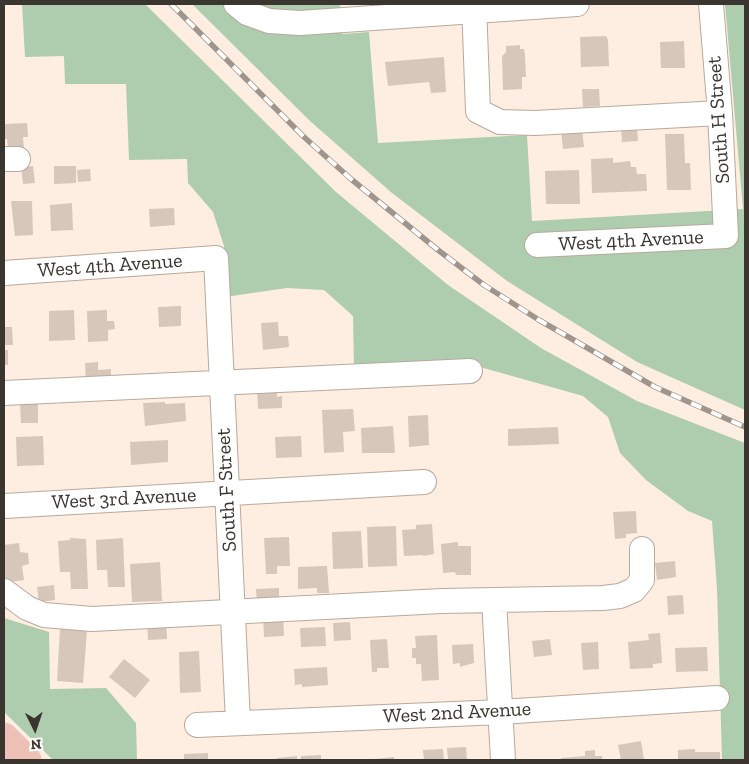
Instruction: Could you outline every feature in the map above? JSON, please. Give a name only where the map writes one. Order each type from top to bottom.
[{"type":"main road","points":[[4,738],[27,760]]},
{"type":"street","points":[[236,4],[247,13],[269,21],[300,22],[474,7],[577,4]]},
{"type":"street","name":"South H Street","points":[[711,4],[720,113],[726,236]]},
{"type":"street","points":[[474,7],[478,111],[500,122],[535,124],[720,113]]},
{"type":"street","name":"West 4th Avenue","points":[[537,245],[726,236]]},
{"type":"street","name":"West 4th Avenue","points":[[4,274],[216,258]]},
{"type":"street","name":"South F Street","points":[[216,258],[238,722]]},
{"type":"street","points":[[4,393],[470,371]]},
{"type":"street","name":"West 3rd Avenue","points":[[4,506],[424,482]]},
{"type":"street","points":[[4,591],[27,608],[44,615],[92,618],[620,596],[634,590],[642,580],[642,549]]},
{"type":"street","points":[[494,600],[504,760]]},
{"type":"street","name":"West 2nd Avenue","points":[[196,725],[501,712],[717,698]]},
{"type":"green space","points":[[22,4],[145,4],[336,192],[448,285],[541,348],[637,401],[745,443],[745,760],[722,760],[717,589],[712,521],[688,511],[646,480],[620,453],[608,417],[583,396],[473,365],[354,368],[353,316],[324,290],[287,288],[225,297],[224,246],[213,212],[188,183],[187,159],[129,160],[126,84],[65,84],[64,56],[25,57]]},
{"type":"green space","points":[[192,4],[340,4],[342,34],[369,32],[378,143],[527,135],[532,221],[743,209],[725,4],[745,4],[745,410],[637,362],[507,281],[392,193],[310,121]]},
{"type":"green space","points":[[4,618],[49,632],[50,689],[106,688],[136,723],[137,760],[53,760],[4,712]]},
{"type":"building","points":[[606,36],[608,40],[609,66],[581,67],[580,37]]},
{"type":"building","points":[[684,41],[685,68],[661,68],[660,42]]},
{"type":"building","points":[[520,45],[520,49],[524,49],[526,77],[522,77],[522,89],[503,90],[502,56],[506,52],[506,46]]},
{"type":"building","points":[[444,57],[446,92],[431,93],[429,82],[388,86],[385,62]]},
{"type":"building","points":[[582,89],[599,89],[600,106],[583,107]]},
{"type":"building","points":[[27,123],[28,137],[23,137],[24,149],[8,150],[7,139],[4,139],[4,126],[6,124]]},
{"type":"building","points":[[637,127],[638,141],[622,142],[621,128]]},
{"type":"building","points":[[582,129],[584,147],[563,149],[561,131]]},
{"type":"building","points":[[665,134],[684,134],[685,163],[690,163],[691,190],[667,190]]},
{"type":"building","points":[[613,158],[613,163],[630,161],[631,167],[636,167],[637,174],[646,174],[647,191],[592,193],[591,159]]},
{"type":"building","points":[[33,166],[35,183],[23,184],[21,167]]},
{"type":"building","points":[[54,166],[76,166],[76,183],[54,184]]},
{"type":"building","points":[[90,169],[91,181],[78,182],[77,170]]},
{"type":"building","points":[[579,170],[580,204],[546,204],[545,171]]},
{"type":"building","points":[[11,201],[32,201],[33,235],[15,236]]},
{"type":"building","points":[[72,203],[73,230],[51,231],[50,205]]},
{"type":"building","points":[[174,208],[175,225],[150,227],[149,209]]},
{"type":"building","points":[[181,306],[181,326],[159,327],[158,307]]},
{"type":"building","points":[[74,310],[75,340],[49,341],[49,311]]},
{"type":"building","points":[[107,310],[107,321],[114,321],[115,329],[108,330],[108,341],[88,342],[87,311]]},
{"type":"building","points":[[278,322],[279,336],[288,336],[289,347],[263,350],[261,323]]},
{"type":"building","points":[[4,327],[12,327],[13,345],[4,345]]},
{"type":"building","points":[[4,350],[8,350],[8,365],[4,365]]},
{"type":"building","points":[[98,362],[98,370],[111,369],[111,383],[86,384],[85,363]]},
{"type":"building","points":[[277,386],[277,397],[282,396],[282,408],[258,409],[257,387]]},
{"type":"building","points":[[165,402],[165,404],[185,403],[186,421],[145,426],[143,403]]},
{"type":"building","points":[[20,403],[38,403],[38,423],[21,423]]},
{"type":"building","points":[[353,409],[355,431],[343,432],[344,452],[324,453],[322,410]]},
{"type":"building","points":[[428,415],[429,445],[409,447],[408,416]]},
{"type":"building","points":[[393,426],[395,453],[362,453],[361,428]]},
{"type":"building","points":[[558,427],[559,444],[508,446],[508,429]]},
{"type":"building","points":[[43,436],[44,465],[17,466],[16,437]]},
{"type":"building","points":[[301,436],[302,457],[276,458],[275,437]]},
{"type":"building","points":[[168,440],[168,462],[131,465],[130,442]]},
{"type":"building","points":[[636,511],[637,533],[626,534],[626,538],[615,539],[613,512]]},
{"type":"building","points":[[432,524],[434,554],[404,556],[402,530],[416,529],[416,525]]},
{"type":"building","points":[[396,526],[397,566],[368,567],[367,527]]},
{"type":"building","points":[[361,531],[363,568],[333,569],[332,532]]},
{"type":"building","points":[[289,537],[290,566],[277,566],[277,574],[266,574],[264,538]]},
{"type":"building","points":[[70,538],[86,539],[88,589],[71,589],[70,572],[60,572],[58,541],[70,540]]},
{"type":"building","points":[[123,538],[125,587],[108,587],[107,570],[97,570],[96,540]]},
{"type":"building","points":[[458,542],[458,546],[471,546],[471,575],[456,575],[455,572],[443,573],[441,544]]},
{"type":"building","points":[[19,543],[20,552],[28,553],[29,564],[22,566],[24,580],[4,583],[4,545]]},
{"type":"building","points":[[675,561],[676,577],[657,580],[655,563]]},
{"type":"building","points":[[160,562],[162,601],[132,602],[130,564]]},
{"type":"building","points":[[327,566],[329,593],[317,593],[317,588],[298,589],[298,567]]},
{"type":"building","points":[[54,585],[55,600],[39,602],[37,587]]},
{"type":"building","points":[[279,588],[279,604],[257,605],[256,589]]},
{"type":"building","points":[[683,595],[684,614],[668,615],[667,596]]},
{"type":"building","points":[[283,614],[284,636],[264,637],[263,615]]},
{"type":"building","points":[[166,620],[167,639],[148,640],[147,621]]},
{"type":"building","points":[[350,622],[351,640],[334,641],[333,623]]},
{"type":"building","points":[[325,627],[326,646],[301,647],[300,628]]},
{"type":"building","points":[[60,629],[87,631],[83,683],[57,681]]},
{"type":"building","points":[[660,633],[662,663],[653,664],[653,668],[630,669],[628,642],[649,640],[648,634]]},
{"type":"building","points":[[437,635],[439,680],[422,681],[421,664],[416,664],[416,658],[412,658],[412,648],[416,648],[415,636]]},
{"type":"building","points":[[387,639],[389,668],[377,668],[377,672],[372,672],[370,640]]},
{"type":"building","points":[[550,639],[552,655],[534,657],[532,641]]},
{"type":"building","points":[[598,642],[599,669],[583,670],[581,643]]},
{"type":"building","points":[[473,644],[474,663],[460,667],[460,663],[453,664],[452,645]]},
{"type":"building","points":[[707,647],[708,671],[676,672],[675,648]]},
{"type":"building","points":[[199,651],[201,692],[180,693],[179,652]]},
{"type":"building","points":[[124,659],[150,680],[135,698],[109,677]]},
{"type":"building","points":[[327,667],[328,685],[302,687],[302,684],[295,685],[294,669]]},
{"type":"building","points":[[641,741],[644,760],[621,760],[618,745]]},
{"type":"building","points":[[466,747],[467,760],[448,760],[447,748]]},
{"type":"building","points":[[443,749],[444,760],[424,760],[423,750]]},
{"type":"building","points":[[695,749],[695,752],[720,752],[720,760],[678,760],[678,750]]},
{"type":"building","points":[[595,750],[595,756],[602,756],[602,760],[561,760],[561,758],[585,756],[585,751]]},
{"type":"building","points":[[208,753],[208,760],[184,760],[184,754]]},
{"type":"building","points":[[321,755],[321,760],[301,760],[301,756]]},
{"type":"building","points":[[297,756],[297,760],[277,760],[277,758]]},
{"type":"building","points":[[394,757],[394,760],[374,760],[374,759]]},
{"type":"railway","points":[[171,4],[304,137],[351,179],[484,285],[539,320],[655,387],[745,427]]}]
